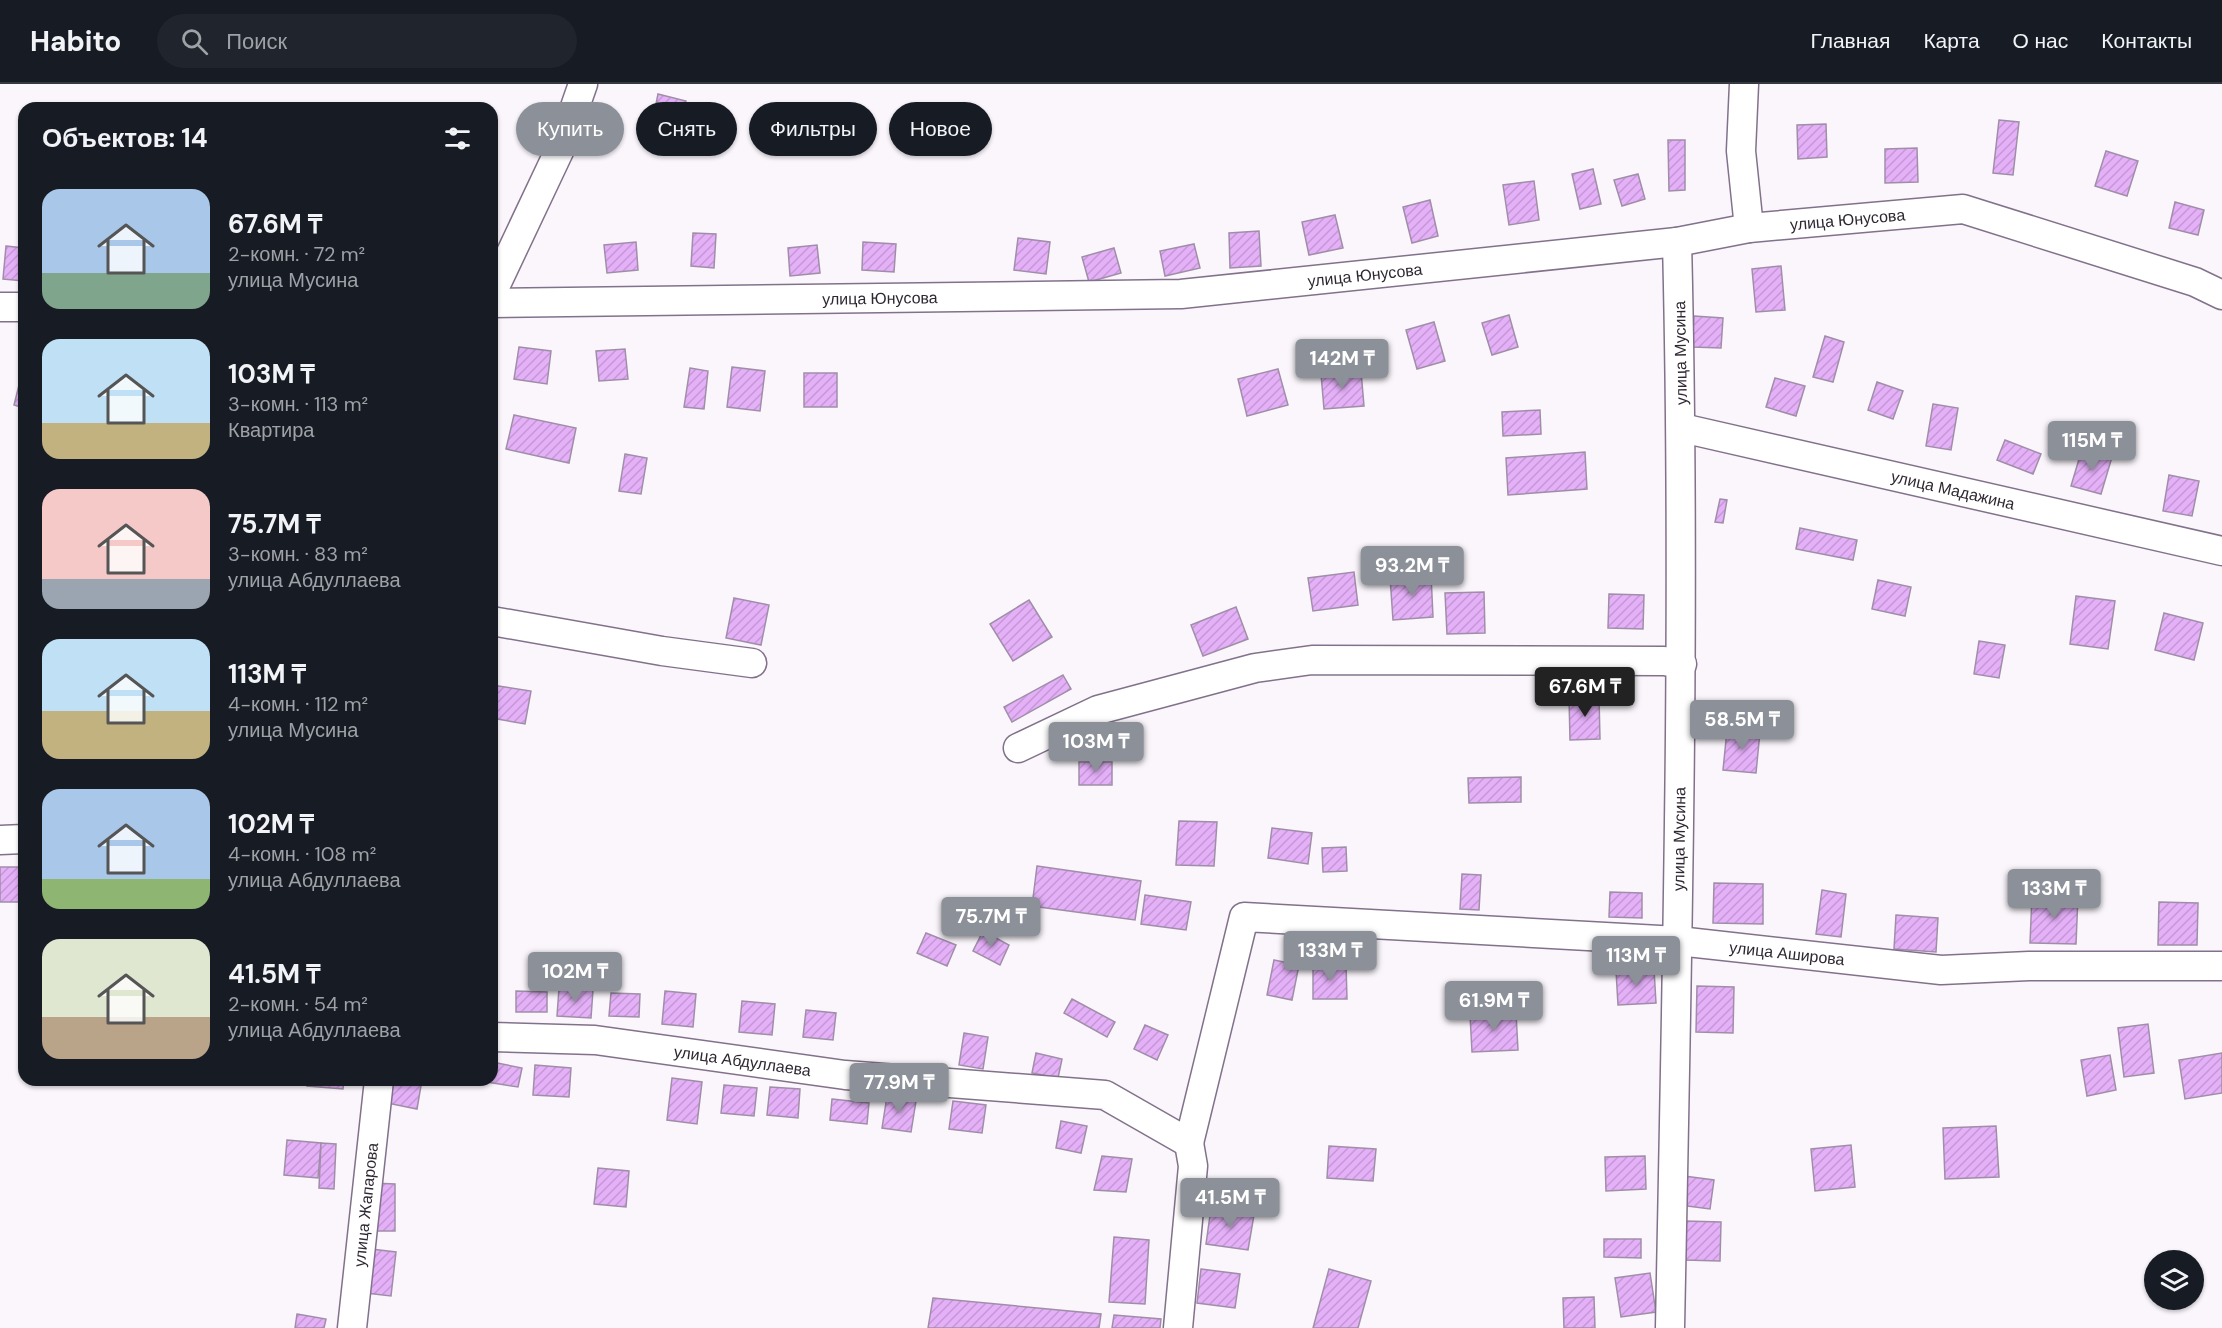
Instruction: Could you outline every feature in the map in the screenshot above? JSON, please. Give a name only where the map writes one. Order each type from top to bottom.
[{"type":"street","points":[[498,280],[561,147],[583,84]]},
{"type":"street","points":[[1744,84],[1741,151],[1749,228]]},
{"type":"street","name":"улица Юнусова","points":[[498,303],[1181,294],[1677,242],[1749,228],[1963,209],[2195,282],[2222,295]]},
{"type":"street","name":"улица Мусина","points":[[1670,1328],[1682,664],[1682,428],[1677,242]]},
{"type":"street","points":[[0,307],[18,307]]},
{"type":"street","name":"улица Мадажина","points":[[1682,428],[2222,551]]},
{"type":"street","points":[[498,622],[662,651],[752,663]]},
{"type":"street","points":[[1018,748],[1098,710],[1254,668],[1312,660],[1664,661],[1682,664]]},
{"type":"street","points":[[0,840],[18,839]]},
{"type":"street","name":"улица Аширова","points":[[1189,1143],[1244,917],[1678,941],[1941,970],[2029,966],[2222,966]]},
{"type":"street","name":"улица Абдуллаева","points":[[498,1038],[595,1040],[845,1075],[1106,1095],[1189,1143]]},
{"type":"street","name":"улица Жапарова","points":[[352,1328],[378,1086]]},
{"type":"street","points":[[1178,1328],[1193,1166],[1189,1143]]},
{"type":"building","points":[[658,94],[686,101],[686,102],[656,102]]},
{"type":"building","points":[[1999,120],[2019,122],[2013,175],[1993,173]]},
{"type":"building","points":[[1826,124],[1827,157],[1798,159],[1797,125]]},
{"type":"building","points":[[1668,140],[1685,140],[1685,190],[1669,191]]},
{"type":"building","points":[[1917,148],[1918,182],[1885,183],[1885,149]]},
{"type":"building","points":[[2106,151],[2138,161],[2127,196],[2095,186]]},
{"type":"building","points":[[1593,169],[1601,204],[1580,209],[1572,174]]},
{"type":"building","points":[[1638,174],[1645,199],[1622,206],[1614,180]]},
{"type":"building","points":[[1534,181],[1539,220],[1509,225],[1503,185]]},
{"type":"building","points":[[1430,200],[1438,236],[1412,243],[1403,207]]},
{"type":"building","points":[[2175,202],[2204,210],[2198,235],[2169,228]]},
{"type":"building","points":[[1335,215],[1343,248],[1309,255],[1302,222]]},
{"type":"building","points":[[1259,231],[1261,266],[1230,268],[1229,233]]},
{"type":"building","points":[[693,233],[716,234],[714,268],[691,266]]},
{"type":"building","points":[[1018,238],[1050,242],[1046,274],[1014,270]]},
{"type":"building","points":[[636,242],[638,270],[607,273],[604,245]]},
{"type":"building","points":[[863,242],[896,244],[894,272],[862,270]]},
{"type":"building","points":[[1194,244],[1200,268],[1165,276],[1160,251]]},
{"type":"building","points":[[817,245],[820,273],[790,276],[788,248]]},
{"type":"building","points":[[6,246],[18,247],[18,280],[3,279]]},
{"type":"building","points":[[1114,248],[1121,273],[1089,282],[1082,257]]},
{"type":"building","points":[[1781,266],[1785,310],[1756,312],[1752,269]]},
{"type":"building","points":[[1509,315],[1518,347],[1492,355],[1482,323]]},
{"type":"building","points":[[1694,316],[1723,318],[1721,348],[1692,347]]},
{"type":"building","points":[[1434,322],[1445,361],[1417,369],[1406,330]]},
{"type":"building","points":[[1825,336],[1844,342],[1833,382],[1813,377]]},
{"type":"building","points":[[519,347],[551,351],[547,384],[514,379]]},
{"type":"building","points":[[625,349],[628,379],[599,381],[596,351]]},
{"type":"building","points":[[732,367],[765,371],[760,411],[727,407]]},
{"type":"building","points":[[690,368],[708,371],[704,409],[684,407]]},
{"type":"building","points":[[1278,369],[1288,405],[1247,416],[1238,379]]},
{"type":"building","points":[[1361,371],[1364,406],[1324,409],[1321,374]]},
{"type":"building","points":[[804,373],[837,373],[837,407],[804,407]]},
{"type":"building","points":[[1775,378],[1805,386],[1796,416],[1766,407]]},
{"type":"building","points":[[1877,382],[1903,391],[1893,419],[1868,410]]},
{"type":"building","points":[[18,389],[18,406],[14,405]]},
{"type":"building","points":[[1933,404],[1958,408],[1951,450],[1926,446]]},
{"type":"building","points":[[1540,410],[1541,434],[1503,436],[1502,412]]},
{"type":"building","points":[[514,415],[576,428],[569,463],[506,449]]},
{"type":"building","points":[[2005,440],[2041,454],[2033,474],[1997,460]]},
{"type":"building","points":[[2082,449],[2112,457],[2101,494],[2071,486]]},
{"type":"building","points":[[1585,452],[1587,489],[1508,495],[1506,458]]},
{"type":"building","points":[[625,454],[647,458],[641,494],[619,491]]},
{"type":"building","points":[[2169,475],[2199,481],[2192,516],[2163,511]]},
{"type":"building","points":[[1720,499],[1727,500],[1723,523],[1715,522]]},
{"type":"building","points":[[1800,528],[1857,540],[1853,560],[1796,549]]},
{"type":"building","points":[[1354,572],[1358,605],[1313,611],[1308,578]]},
{"type":"building","points":[[1431,574],[1433,617],[1393,620],[1390,577]]},
{"type":"building","points":[[1878,580],[1911,587],[1905,616],[1872,609]]},
{"type":"building","points":[[1484,592],[1485,633],[1447,634],[1445,593]]},
{"type":"building","points":[[1609,594],[1644,595],[1643,629],[1608,628]]},
{"type":"building","points":[[2076,596],[2115,601],[2108,649],[2070,644]]},
{"type":"building","points":[[734,598],[769,605],[761,645],[726,638]]},
{"type":"building","points":[[1029,600],[1052,637],[1013,661],[990,624]]},
{"type":"building","points":[[1236,607],[1248,639],[1203,656],[1191,625]]},
{"type":"building","points":[[2164,613],[2203,623],[2194,660],[2155,650]]},
{"type":"building","points":[[1979,641],[2005,645],[1999,678],[1974,674]]},
{"type":"building","points":[[1063,675],[1071,689],[1012,722],[1004,707]]},
{"type":"building","points":[[498,686],[531,691],[525,724],[498,719]]},
{"type":"building","points":[[1599,697],[1600,739],[1570,740],[1569,698]]},
{"type":"building","points":[[1727,730],[1760,732],[1756,773],[1723,770]]},
{"type":"building","points":[[1079,762],[1112,762],[1112,785],[1079,785]]},
{"type":"building","points":[[1521,777],[1521,802],[1469,803],[1468,778]]},
{"type":"building","points":[[1179,821],[1217,822],[1214,866],[1176,865]]},
{"type":"building","points":[[1272,828],[1312,833],[1308,864],[1268,858]]},
{"type":"building","points":[[1346,847],[1347,871],[1323,872],[1322,848]]},
{"type":"building","points":[[1037,866],[1141,881],[1135,920],[1032,906]]},
{"type":"building","points":[[0,867],[18,867],[18,902],[0,902]]},
{"type":"building","points":[[1462,874],[1481,875],[1479,910],[1460,909]]},
{"type":"building","points":[[1714,883],[1763,884],[1763,924],[1713,923]]},
{"type":"building","points":[[1822,890],[1846,894],[1841,937],[1816,934]]},
{"type":"building","points":[[1610,892],[1642,893],[1642,918],[1609,917]]},
{"type":"building","points":[[1145,895],[1191,902],[1186,930],[1141,924]]},
{"type":"building","points":[[2032,895],[2078,896],[2076,944],[2030,943]]},
{"type":"building","points":[[2159,902],[2198,903],[2197,945],[2158,945]]},
{"type":"building","points":[[1896,915],[1938,918],[1936,952],[1894,949]]},
{"type":"building","points":[[983,931],[1009,945],[1000,965],[973,951]]},
{"type":"building","points":[[926,933],[956,945],[947,966],[917,953]]},
{"type":"building","points":[[1274,960],[1299,965],[1292,1000],[1267,995]]},
{"type":"building","points":[[1313,964],[1346,964],[1347,999],[1313,999]]},
{"type":"building","points":[[1654,969],[1656,1003],[1618,1005],[1616,971]]},
{"type":"building","points":[[1697,986],[1734,987],[1733,1033],[1696,1032]]},
{"type":"building","points":[[559,988],[593,990],[591,1018],[557,1016]]},
{"type":"building","points":[[516,991],[547,992],[547,1012],[516,1012]]},
{"type":"building","points":[[665,991],[696,994],[693,1027],[662,1024]]},
{"type":"building","points":[[611,993],[640,994],[639,1017],[609,1016]]},
{"type":"building","points":[[1072,999],[1115,1022],[1107,1037],[1064,1013]]},
{"type":"building","points":[[742,1001],[775,1004],[772,1035],[739,1032]]},
{"type":"building","points":[[806,1010],[836,1013],[833,1040],[803,1037]]},
{"type":"building","points":[[1516,1013],[1518,1050],[1472,1052],[1470,1015]]},
{"type":"building","points":[[2148,1024],[2154,1073],[2124,1077],[2118,1028]]},
{"type":"building","points":[[1145,1025],[1168,1035],[1157,1060],[1134,1049]]},
{"type":"building","points":[[964,1033],[988,1037],[983,1069],[959,1065]]},
{"type":"building","points":[[1036,1053],[1062,1059],[1058,1078],[1032,1073]]},
{"type":"building","points":[[2222,1053],[2222,1093],[2185,1099],[2179,1060]]},
{"type":"building","points":[[2110,1055],[2116,1090],[2087,1096],[2081,1060]]},
{"type":"building","points":[[498,1063],[522,1068],[518,1087],[498,1084]]},
{"type":"building","points":[[535,1065],[571,1068],[569,1097],[533,1095]]},
{"type":"building","points":[[672,1078],[702,1082],[697,1124],[667,1120]]},
{"type":"building","points":[[724,1085],[757,1088],[754,1116],[721,1113]]},
{"type":"building","points":[[307,1086],[343,1086],[343,1089]]},
{"type":"building","points":[[385,1086],[421,1086],[417,1109],[382,1102]]},
{"type":"building","points":[[770,1087],[800,1089],[798,1118],[767,1115]]},
{"type":"building","points":[[887,1096],[916,1101],[911,1132],[882,1128]]},
{"type":"building","points":[[832,1099],[869,1103],[867,1124],[830,1120]]},
{"type":"building","points":[[953,1101],[986,1105],[982,1133],[949,1129]]},
{"type":"building","points":[[1061,1121],[1087,1126],[1081,1153],[1056,1148]]},
{"type":"building","points":[[1996,1126],[1999,1177],[1945,1179],[1943,1128]]},
{"type":"building","points":[[287,1140],[321,1143],[318,1178],[284,1175]]},
{"type":"building","points":[[321,1143],[336,1144],[334,1189],[319,1188]]},
{"type":"building","points":[[1851,1145],[1855,1187],[1815,1191],[1811,1149]]},
{"type":"building","points":[[1329,1146],[1376,1149],[1373,1181],[1327,1178]]},
{"type":"building","points":[[1102,1156],[1132,1159],[1126,1192],[1094,1190]]},
{"type":"building","points":[[1645,1156],[1646,1189],[1606,1191],[1605,1157]]},
{"type":"building","points":[[598,1168],[629,1171],[626,1207],[594,1204]]},
{"type":"building","points":[[1684,1176],[1714,1180],[1710,1209],[1680,1205]]},
{"type":"building","points":[[372,1183],[395,1184],[395,1231],[371,1231]]},
{"type":"building","points":[[1211,1208],[1254,1215],[1248,1250],[1206,1244]]},
{"type":"building","points":[[1685,1221],[1721,1222],[1720,1261],[1684,1260]]},
{"type":"building","points":[[1114,1237],[1149,1240],[1145,1304],[1109,1302]]},
{"type":"building","points":[[1604,1239],[1641,1239],[1641,1258],[1604,1257]]},
{"type":"building","points":[[371,1249],[396,1252],[391,1296],[366,1293]]},
{"type":"building","points":[[1201,1269],[1240,1274],[1235,1308],[1197,1303]]},
{"type":"building","points":[[1329,1269],[1371,1281],[1358,1328],[1313,1328]]},
{"type":"building","points":[[1650,1273],[1656,1312],[1621,1317],[1615,1278]]},
{"type":"building","points":[[1594,1297],[1595,1328],[1564,1328],[1563,1298]]},
{"type":"building","points":[[933,1298],[1101,1314],[1099,1328],[928,1328]]},
{"type":"building","points":[[297,1314],[326,1319],[324,1328],[295,1328]]},
{"type":"building","points":[[1114,1315],[1161,1319],[1160,1328],[1112,1328]]}]
